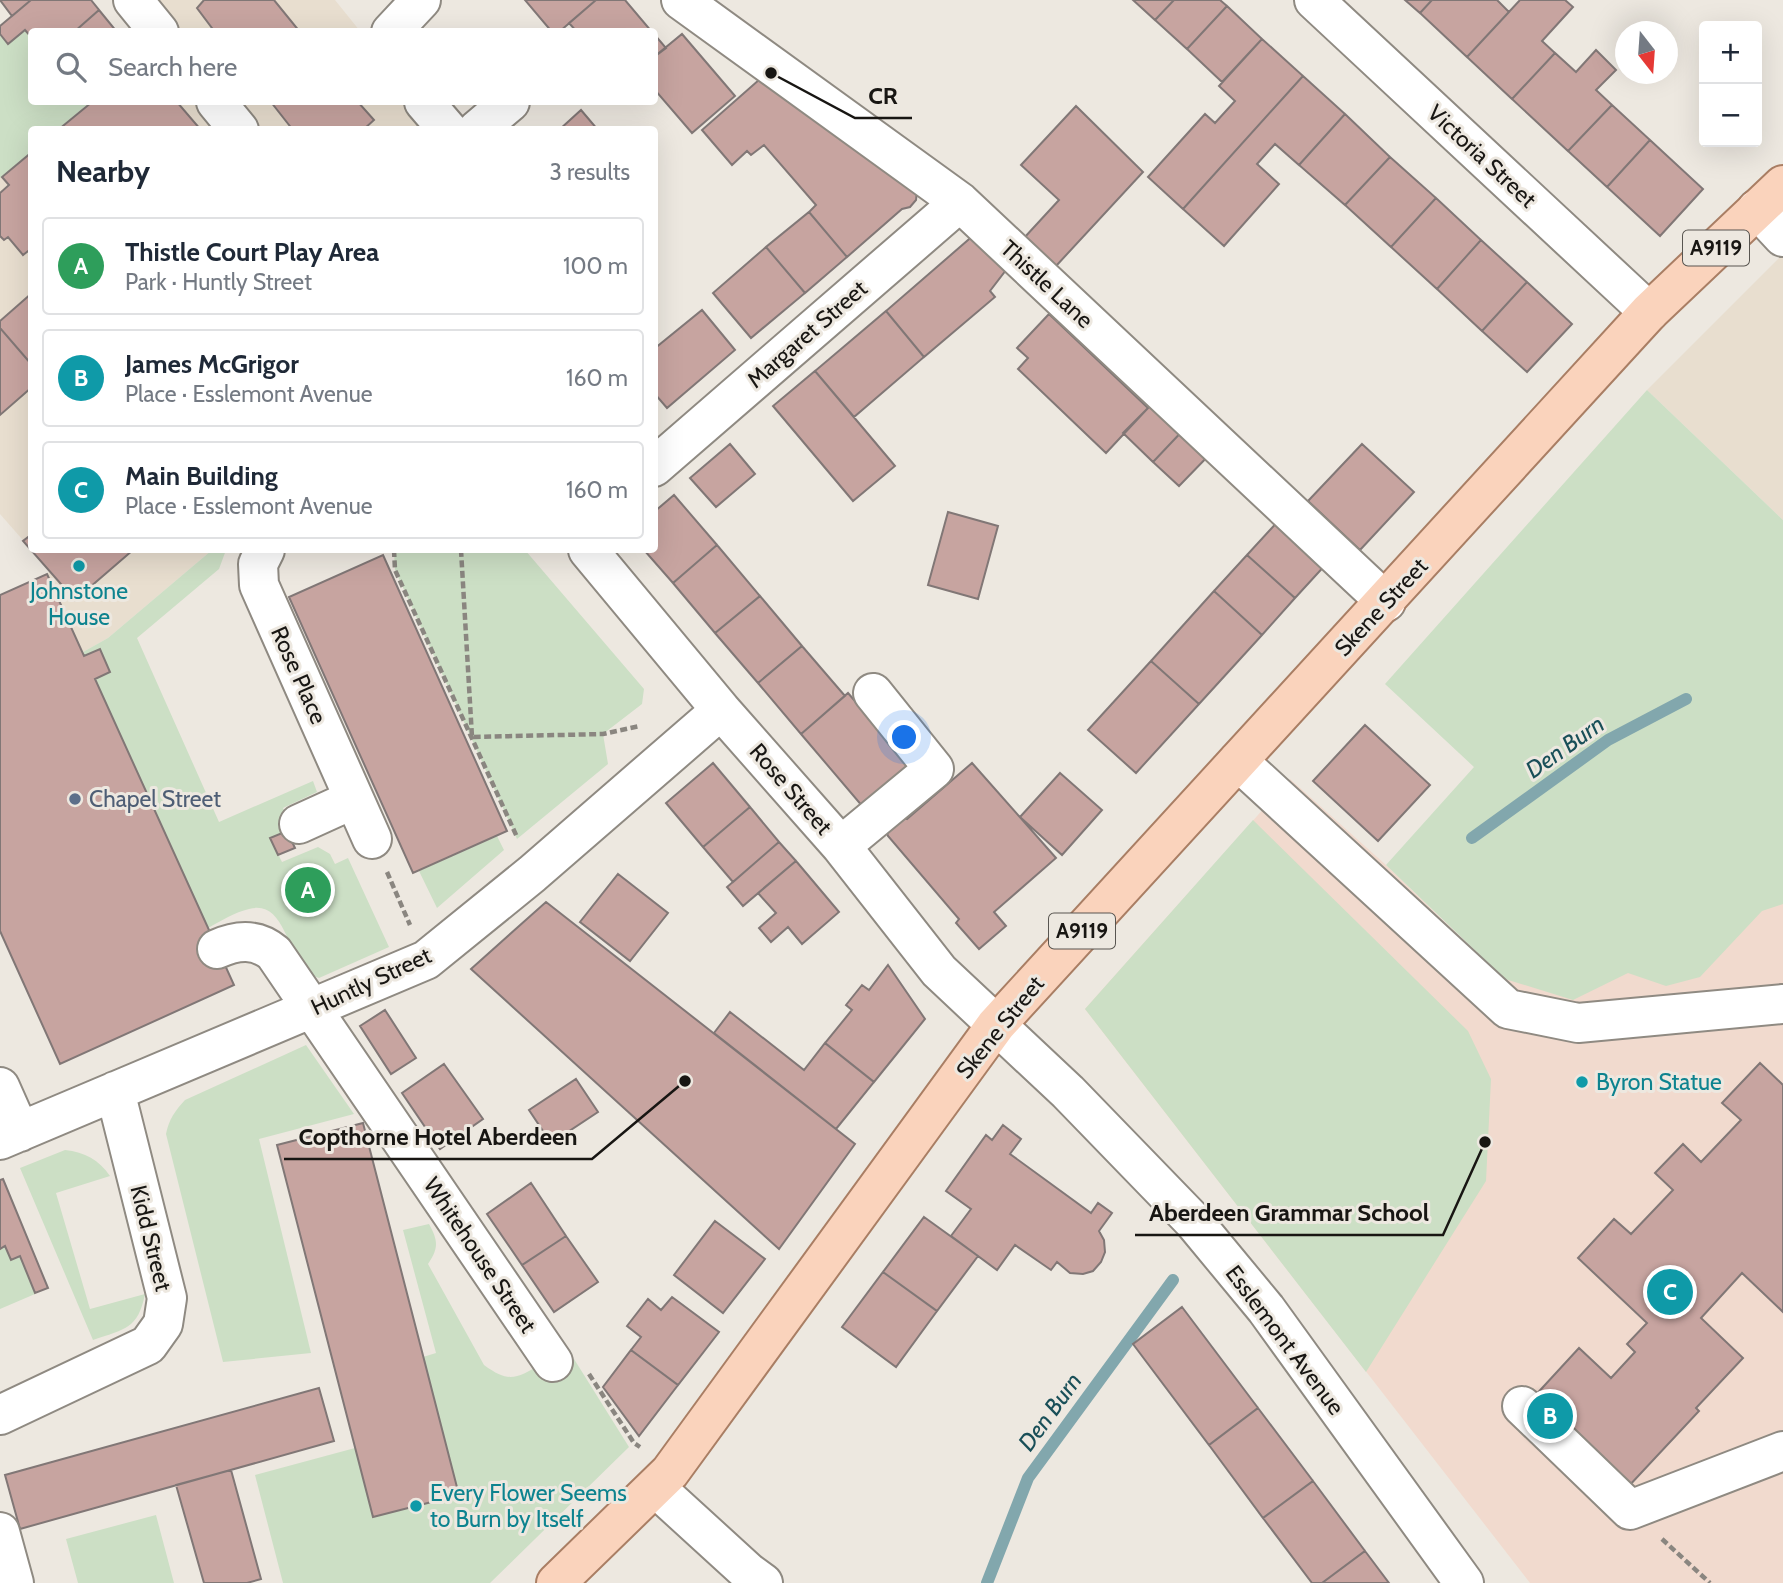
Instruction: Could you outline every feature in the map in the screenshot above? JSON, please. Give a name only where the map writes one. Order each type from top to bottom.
[{"type":"main road","name":"A9119","points":[[1649,312],[1770,197]]},
{"type":"main road","name":"Skene Street","points":[[556,1583],[663,1480],[996,1026],[1649,312]]},
{"type":"street","points":[[133,0],[156,28]]},
{"type":"street","points":[[395,28],[421,0]]},
{"type":"street","name":"Thistle Lane","points":[[681,0],[960,202],[1386,602]]},
{"type":"street","name":"Victoria Street","points":[[1314,0],[1649,312]]},
{"type":"street","points":[[218,105],[236,126]]},
{"type":"street","points":[[427,105],[445,126]]},
{"type":"street","points":[[482,126],[506,105]]},
{"type":"street","points":[[1770,197],[1783,237]]},
{"type":"street","name":"Margaret Street","points":[[658,464],[960,202]]},
{"type":"street","name":"Rose Place","points":[[263,553],[257,564],[259,585],[372,839]]},
{"type":"street","name":"Rose Street","points":[[590,553],[721,710],[841,846],[939,971],[996,1026]]},
{"type":"street","points":[[841,846],[934,769],[873,692]]},
{"type":"street","name":"Huntly Street","points":[[10,1136],[426,960],[533,874],[721,710]]},
{"type":"street","points":[[1238,761],[1508,1009],[1578,1023],[1783,1004]]},
{"type":"street","points":[[299,824],[354,799]]},
{"type":"street","name":"Whitehouse Street","points":[[218,949],[232,942],[244,942],[267,947],[279,959],[553,1362]]},
{"type":"street","name":"Esslemont Avenue","points":[[996,1026],[1068,1092],[1194,1222],[1266,1310],[1464,1583]]},
{"type":"street","points":[[0,1087],[10,1136]]},
{"type":"street","name":"Kidd Street","points":[[0,1415],[148,1345],[163,1324],[167,1298],[115,1091]]},
{"type":"street","points":[[1522,1406],[1630,1510],[1783,1451]]},
{"type":"street","points":[[663,1480],[748,1572],[763,1583]]},
{"type":"street","points":[[0,1532],[14,1583]]},
{"type":"path","points":[[394,553],[396,570],[533,874]]},
{"type":"path","points":[[461,553],[472,737]]},
{"type":"path","points":[[472,737],[603,734],[642,726]]},
{"type":"path","points":[[372,839],[426,960]]},
{"type":"path","points":[[553,1362],[576,1352],[634,1443],[663,1480]]},
{"type":"path","points":[[1630,1510],[1710,1583]]},
{"type":"shaded area","points":[[133,0],[335,0],[358,28],[156,28]]},
{"type":"shaded area","points":[[88,105],[419,105],[436,126],[63,126]]},
{"type":"shaded area","points":[[28,155],[28,546],[0,514],[0,178]]},
{"type":"shaded area","points":[[1783,254],[1783,520],[1647,390]]},
{"type":"shaded area","points":[[34,553],[208,553],[108,638],[83,652],[47,574],[50,571]]},
{"type":"shaded area","points":[[1290,779],[1386,865],[1504,979],[1783,870],[1783,1583],[1530,1583],[1085,1009]]},
{"type":"green space","points":[[25,30],[28,34],[28,105],[87,105],[62,126],[28,126],[28,155],[0,178],[0,34],[8,44]]},
{"type":"green space","points":[[1647,390],[1783,520],[1783,904],[1762,911],[1700,977],[1666,986],[1628,973],[1573,1000],[1505,979],[1386,865],[1474,767],[1385,684]]},
{"type":"green space","points":[[208,553],[225,553],[219,569],[137,638],[219,822],[313,781],[317,792],[283,808],[292,828],[270,838],[282,862],[318,847],[330,854],[335,864],[348,858],[389,947],[319,978],[303,967],[282,927],[269,911],[260,908],[244,910],[208,928],[95,679],[110,671],[100,649],[84,656],[83,652],[108,638]]},
{"type":"green space","points":[[394,553],[528,553],[644,689],[642,704],[603,734],[608,764],[517,839],[395,570]]},
{"type":"green space","points":[[1253,820],[1468,1031],[1491,1079],[1486,1181],[1366,1372],[1085,1009]]},
{"type":"green space","points":[[497,836],[504,850],[437,908],[419,871]]},
{"type":"green space","points":[[306,1045],[354,1114],[259,1139],[311,1353],[223,1362],[166,1134],[167,1129],[185,1100]]},
{"type":"green space","points":[[65,1150],[91,1158],[110,1176],[56,1193],[90,1309],[145,1294],[134,1321],[122,1330],[93,1340],[20,1168]]},
{"type":"green space","points":[[429,1224],[436,1244],[428,1264],[484,1365],[500,1375],[513,1377],[542,1364],[550,1375],[574,1359],[629,1447],[490,1583],[283,1583],[255,1475],[355,1448],[423,1357],[436,1353],[403,1230]]},
{"type":"green space","points":[[5,1246],[11,1260],[20,1256],[35,1294],[0,1309],[0,1249]]},
{"type":"green space","points":[[156,1515],[174,1583],[78,1583],[66,1539]]},
{"type":"building","points":[[0,0],[31,0],[12,16]]},
{"type":"building","points":[[31,0],[91,0],[99,10],[79,28],[28,28],[28,33],[25,30],[8,44],[0,34],[0,26]]},
{"type":"building","points":[[204,0],[274,0],[297,28],[212,28],[197,8]]},
{"type":"building","points":[[525,0],[596,0],[564,28],[549,28]]},
{"type":"building","points":[[596,0],[625,0],[649,28],[573,28],[569,23]]},
{"type":"building","points":[[1133,0],[1174,0],[1155,20]]},
{"type":"building","points":[[1174,0],[1220,0],[1227,6],[1187,49],[1155,20]]},
{"type":"building","points":[[1405,0],[1432,0],[1420,13]]},
{"type":"building","points":[[1432,0],[1497,0],[1509,12],[1467,57],[1420,13]]},
{"type":"building","points":[[1520,0],[1565,0],[1573,7],[1542,41],[1555,53],[1512,99],[1467,57]]},
{"type":"building","points":[[1227,6],[1262,39],[1222,82],[1187,49]]},
{"type":"building","points":[[99,10],[114,28],[79,28]]},
{"type":"building","points":[[682,34],[735,96],[692,133],[658,94],[658,54]]},
{"type":"building","points":[[658,39],[666,48],[658,54]]},
{"type":"building","points":[[1262,39],[1303,76],[1183,209],[1148,177],[1205,114],[1215,123],[1235,101],[1219,86]]},
{"type":"building","points":[[1596,50],[1615,69],[1596,90],[1612,105],[1568,151],[1512,99],[1555,53],[1576,72]]},
{"type":"building","points":[[1303,76],[1345,114],[1299,165],[1275,144],[1257,164],[1279,184],[1224,246],[1183,209]]},
{"type":"building","points":[[760,79],[917,191],[916,200],[910,207],[902,209],[847,257],[809,212],[816,205],[764,145],[751,155],[747,151],[732,165],[702,130]]},
{"type":"building","points":[[88,105],[180,105],[198,126],[63,126]]},
{"type":"building","points":[[273,105],[361,105],[374,120],[367,126],[290,126]]},
{"type":"building","points":[[1612,105],[1650,140],[1607,187],[1568,151]]},
{"type":"building","points":[[1076,106],[1143,172],[1056,266],[1024,238],[1059,200],[1021,165]]},
{"type":"building","points":[[581,110],[595,126],[563,126]]},
{"type":"building","points":[[1345,114],[1390,157],[1345,205],[1299,165]]},
{"type":"building","points":[[1650,140],[1703,189],[1660,236],[1607,187]]},
{"type":"building","points":[[28,155],[28,251],[23,255],[8,237],[4,240],[0,236],[0,193],[9,185],[2,177]]},
{"type":"building","points":[[1390,157],[1436,198],[1391,247],[1345,205]]},
{"type":"building","points":[[1436,198],[1481,240],[1437,289],[1391,247]]},
{"type":"building","points":[[809,212],[847,257],[805,293],[766,247]]},
{"type":"building","points":[[975,234],[1006,270],[990,291],[995,297],[924,357],[886,311]]},
{"type":"building","points":[[1481,240],[1527,282],[1482,331],[1437,289]]},
{"type":"building","points":[[766,247],[805,293],[751,338],[713,293]]},
{"type":"building","points":[[1527,282],[1572,324],[1527,372],[1482,331]]},
{"type":"building","points":[[28,296],[28,360],[0,328],[0,321]]},
{"type":"building","points":[[702,310],[735,350],[667,408],[658,398],[658,346]]},
{"type":"building","points":[[886,311],[924,357],[854,417],[815,371]]},
{"type":"building","points":[[1049,314],[1148,408],[1106,453],[1018,369],[1028,358],[1017,348]]},
{"type":"building","points":[[0,328],[28,360],[28,390],[0,415]]},
{"type":"building","points":[[815,371],[895,466],[853,501],[773,406]]},
{"type":"building","points":[[1159,397],[1188,425],[1153,462],[1123,433]]},
{"type":"building","points":[[1188,425],[1214,450],[1179,486],[1153,462]]},
{"type":"building","points":[[730,444],[755,474],[716,507],[690,478]]},
{"type":"building","points":[[1362,444],[1414,492],[1360,550],[1308,501]]},
{"type":"building","points":[[674,495],[717,545],[673,583],[647,553],[658,553],[658,509]]},
{"type":"building","points":[[948,512],[998,526],[978,599],[928,585]]},
{"type":"building","points":[[1280,519],[1328,562],[1295,598],[1247,555]]},
{"type":"building","points":[[717,545],[760,596],[715,633],[673,583]]},
{"type":"building","name":"Johnstone House","points":[[34,553],[130,553],[75,600]]},
{"type":"building","points":[[383,555],[507,831],[413,873],[289,597]]},
{"type":"building","points":[[1247,555],[1295,598],[1262,635],[1214,591]]},
{"type":"building","name":"Chapel Street","points":[[47,574],[84,656],[100,649],[110,672],[95,679],[234,985],[60,1064],[0,931],[0,595]]},
{"type":"building","points":[[1214,591],[1262,635],[1199,704],[1151,661]]},
{"type":"building","points":[[760,596],[802,646],[758,683],[715,633]]},
{"type":"building","points":[[802,646],[845,696],[801,734],[758,683]]},
{"type":"building","points":[[1151,661],[1199,704],[1136,773],[1088,730]]},
{"type":"building","points":[[848,693],[917,773],[869,814],[801,734]]},
{"type":"building","points":[[1365,725],[1430,785],[1378,841],[1313,781]]},
{"type":"building","points":[[713,763],[750,807],[703,847],[666,803]]},
{"type":"building","points":[[972,763],[1056,858],[994,912],[1006,926],[979,949],[956,923],[959,919],[888,836],[885,827],[899,815],[907,819]]},
{"type":"building","points":[[1060,773],[1102,810],[1062,855],[1020,817]]},
{"type":"building","points":[[750,807],[779,842],[733,882],[703,847]]},
{"type":"building","points":[[287,831],[295,848],[278,855],[270,838]]},
{"type":"building","points":[[779,842],[796,861],[743,906],[727,887]]},
{"type":"building","points":[[796,861],[839,912],[802,944],[788,927],[771,942],[759,928],[776,913],[758,893]]},
{"type":"building","points":[[618,874],[668,913],[630,961],[580,922]]},
{"type":"building","points":[[546,902],[855,1144],[779,1249],[471,969]]},
{"type":"building","points":[[888,965],[925,1019],[874,1082],[825,1043],[852,1010],[846,1005],[862,985],[869,990]]},
{"type":"building","points":[[385,1010],[416,1058],[391,1074],[360,1026]]},
{"type":"building","points":[[730,1012],[804,1070],[825,1043],[874,1082],[836,1129],[714,1033]]},
{"type":"building","points":[[1760,1063],[1783,1085],[1783,1312],[1742,1273],[1701,1318],[1743,1358],[1696,1408],[1699,1411],[1627,1488],[1532,1399],[1579,1348],[1611,1378],[1635,1352],[1627,1344],[1647,1323],[1578,1258],[1614,1219],[1631,1234],[1673,1190],[1655,1173],[1683,1144],[1701,1162],[1741,1120],[1722,1103]]},
{"type":"building","points":[[444,1064],[483,1119],[440,1149],[402,1093]]},
{"type":"building","points":[[576,1079],[598,1112],[551,1143],[529,1110]]},
{"type":"building","points":[[363,1123],[459,1495],[373,1517],[277,1145]]},
{"type":"building","points":[[1003,1125],[1021,1139],[1010,1154],[1091,1213],[1098,1203],[1112,1213],[1099,1231],[1104,1240],[1105,1252],[1093,1271],[1083,1274],[1070,1273],[1057,1262],[1051,1270],[1015,1245],[997,1270],[951,1236],[971,1209],[946,1191],[986,1135],[992,1140]]},
{"type":"building","points":[[3,1179],[48,1288],[35,1293],[20,1256],[11,1260],[5,1246],[0,1249],[0,1180]]},
{"type":"building","points":[[531,1183],[566,1236],[522,1265],[487,1214]]},
{"type":"building","points":[[924,1217],[978,1256],[937,1311],[883,1272]]},
{"type":"building","points":[[715,1221],[765,1259],[723,1313],[674,1275]]},
{"type":"building","points":[[566,1236],[598,1282],[554,1312],[522,1265]]},
{"type":"building","points":[[883,1272],[937,1311],[896,1367],[842,1327]]},
{"type":"building","points":[[672,1297],[719,1332],[678,1385],[631,1350],[641,1337],[627,1326],[648,1299],[661,1310]]},
{"type":"building","points":[[1182,1307],[1258,1408],[1209,1445],[1133,1344]]},
{"type":"building","points":[[631,1350],[678,1385],[639,1436],[603,1387]]},
{"type":"building","points":[[319,1388],[334,1441],[20,1529],[5,1475]]},
{"type":"building","points":[[1258,1408],[1313,1481],[1263,1518],[1209,1445]]},
{"type":"building","points":[[231,1470],[261,1579],[247,1583],[204,1583],[176,1485]]},
{"type":"building","points":[[1313,1481],[1365,1551],[1322,1583],[1312,1583],[1263,1518]]},
{"type":"building","points":[[1365,1551],[1389,1583],[1322,1583]]},
{"type":"waterway","name":"Den Burn","points":[[1472,838],[1608,740],[1686,699]]},
{"type":"waterway","name":"Den Burn","points":[[987,1583],[1028,1478],[1173,1280]]},
{"type":"place","name":"CR","points":[[771,73]]},
{"type":"place","name":"Johnstone House","points":[[79,566]]},
{"type":"place","name":"Chapel Street","points":[[75,799]]},
{"type":"place","name":"Thistle Court Play Area","points":[[308,890]]},
{"type":"place","name":"Copthorne Hotel Aberdeen","points":[[685,1081]]},
{"type":"place","name":"Byron Statue","points":[[1582,1082]]},
{"type":"place","name":"Aberdeen Grammar School","points":[[1485,1142]]},
{"type":"place","name":"Main Building","points":[[1670,1292]]},
{"type":"place","name":"James McGrigor","points":[[1550,1416]]},
{"type":"place","name":"Every Flower Seems to Burn by Itself","points":[[416,1506]]}]
